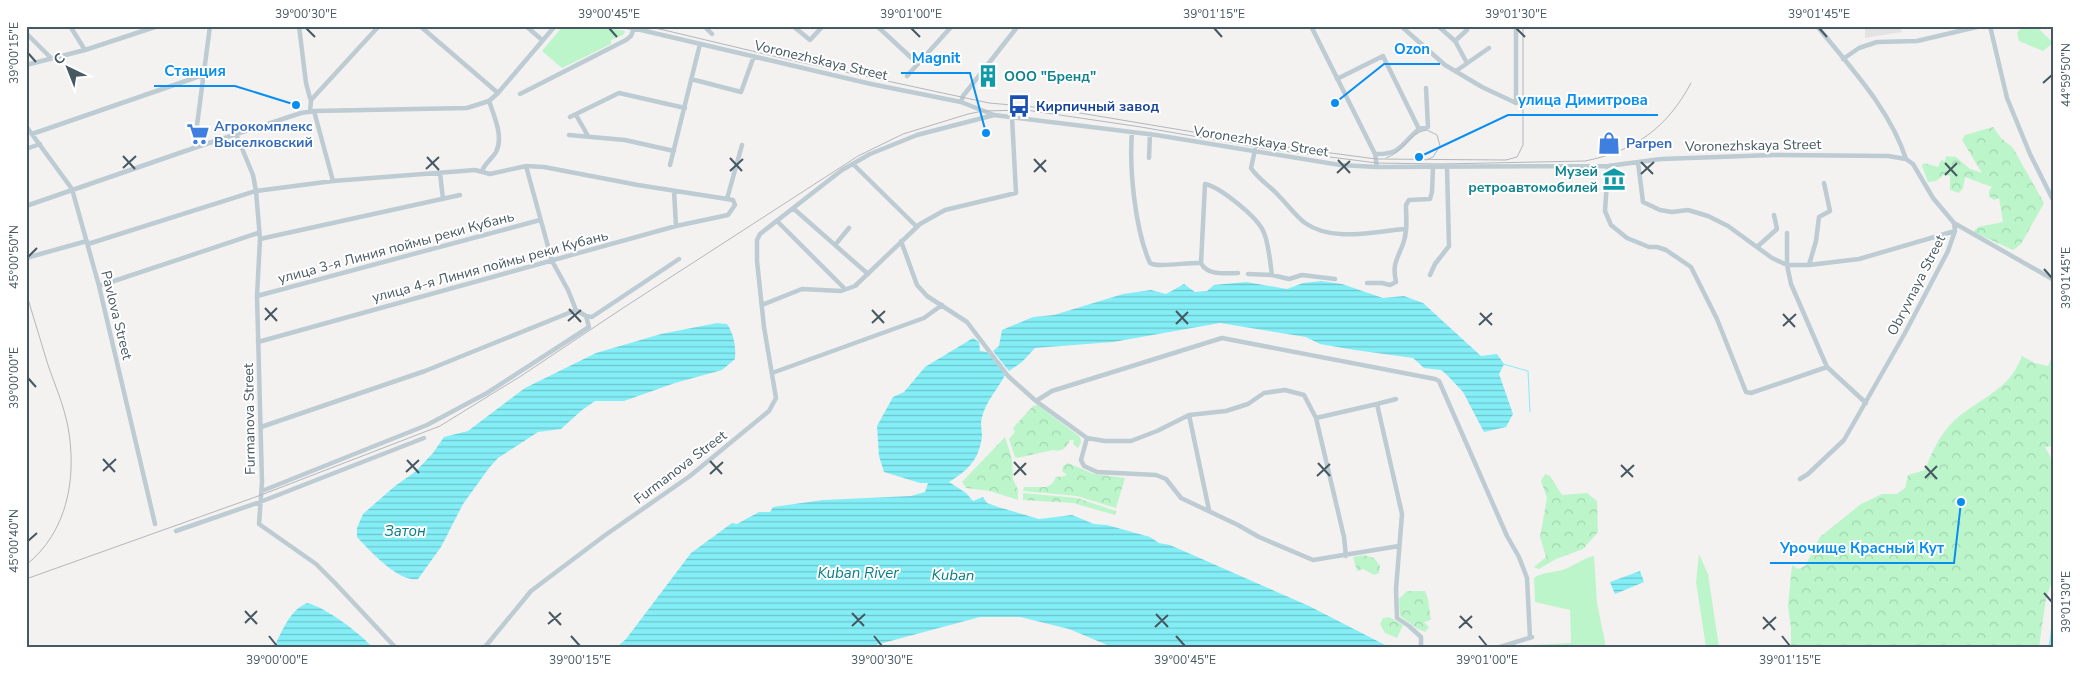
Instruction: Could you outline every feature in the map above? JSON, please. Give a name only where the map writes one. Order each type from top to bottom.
[{"type":"street","points":[[70,26],[85,50]]},
{"type":"street","points":[[26,65],[85,50],[158,26]]},
{"type":"street","points":[[194,148],[210,26]]},
{"type":"street","points":[[299,26],[306,83],[310,98]]},
{"type":"street","points":[[333,180],[312,111],[311,100],[380,26]]},
{"type":"street","points":[[420,26],[498,93]]},
{"type":"street","points":[[526,26],[542,40]]},
{"type":"street","points":[[26,206],[236,134],[312,111],[467,108],[489,101],[555,26]]},
{"type":"street","name":"Voronezhskaya Street","points":[[624,26],[870,84],[962,102],[994,115],[1150,134],[1340,165],[1376,167],[1608,166],[1661,159],[1783,155],[1869,155],[1906,159]]},
{"type":"street","points":[[704,26],[712,34]]},
{"type":"street","points":[[793,26],[810,40],[823,26]]},
{"type":"street","points":[[877,26],[918,64]]},
{"type":"street","points":[[907,76],[952,26]]},
{"type":"street","points":[[962,102],[963,96],[1018,26]]},
{"type":"street","points":[[1311,26],[1375,154],[1376,167]]},
{"type":"street","points":[[1401,26],[1428,51],[1456,71],[1482,87],[1516,103],[1516,26]]},
{"type":"street","points":[[1438,26],[1455,41],[1467,63]]},
{"type":"street","points":[[1455,41],[1467,30],[1467,26]]},
{"type":"street","points":[[1817,26],[1890,123],[1906,159],[1918,170],[1933,198],[1954,224],[2054,280]]},
{"type":"street","points":[[1843,59],[1859,48],[1876,42],[1917,41],[1981,26]]},
{"type":"street","points":[[1990,26],[2007,98],[2030,154],[2054,202]]},
{"type":"street","points":[[520,94],[626,40],[634,28]]},
{"type":"street","points":[[26,33],[52,58]]},
{"type":"street","points":[[670,165],[700,44]]},
{"type":"street","points":[[1456,71],[1489,48]]},
{"type":"street","points":[[691,79],[741,92],[754,56]]},
{"type":"street","points":[[1337,79],[1383,56],[1419,129]]},
{"type":"street","points":[[32,134],[203,75]]},
{"type":"street","points":[[1375,154],[1390,154],[1398,150],[1419,129],[1428,127],[1426,88]]},
{"type":"street","points":[[570,117],[619,93],[685,108]]},
{"type":"street","points":[[482,171],[497,150],[499,134],[489,101]]},
{"type":"street","points":[[576,114],[588,136]]},
{"type":"street","points":[[845,289],[777,221],[842,170],[853,164],[905,139],[994,115]]},
{"type":"street","points":[[762,305],[802,290],[845,289],[855,286],[917,227],[945,210],[1016,193],[1012,117]]},
{"type":"street","name":"Pavlova Street","points":[[26,126],[72,189],[99,286],[155,524]]},
{"type":"street","points":[[1132,132],[1130,148],[1138,229],[1150,263],[1156,266],[1188,262],[1201,263]]},
{"type":"street","name":"Furmanova Street","points":[[236,134],[253,176],[260,239],[258,342],[262,491],[259,524],[316,564],[395,647]]},
{"type":"street","points":[[1149,158],[1150,134]]},
{"type":"street","points":[[569,135],[625,140],[674,151]]},
{"type":"street","points":[[26,149],[40,144]]},
{"type":"street","points":[[26,258],[88,242],[256,190],[333,180],[475,170],[490,174],[526,166],[544,167],[727,199],[742,144]]},
{"type":"street","points":[[1255,150],[1251,168],[1256,176],[1268,183],[1306,223],[1323,233],[1336,234],[1406,228]]},
{"type":"street","points":[[1638,162],[1643,202],[1660,210],[1672,212],[1688,210],[1708,216],[1728,226],[1757,247],[1787,265]]},
{"type":"street","points":[[853,164],[917,227]]},
{"type":"street","points":[[526,166],[552,261],[568,290],[576,310],[592,317],[679,259]]},
{"type":"street","points":[[1608,166],[1605,211],[1611,225],[1627,238],[1649,247],[1666,250],[1691,266],[1717,319],[1746,392],[1751,394],[1827,367]]},
{"type":"street","points":[[1367,282],[1390,285],[1396,282],[1394,265],[1404,244],[1406,205],[1409,200],[1430,199],[1432,196],[1433,167]]},
{"type":"street","points":[[1430,275],[1435,264],[1449,246],[1447,167]]},
{"type":"street","points":[[440,173],[443,199]]},
{"type":"street","points":[[1809,265],[1816,242],[1819,217],[1830,211],[1824,183]]},
{"type":"street","points":[[1238,273],[1209,272],[1203,268],[1201,263],[1205,184],[1213,186],[1234,200],[1262,227],[1265,234],[1272,275]]},
{"type":"street","points":[[674,191],[676,226]]},
{"type":"street","points":[[260,239],[460,195]]},
{"type":"street","name":"улица 4-я Линия поймы реки Кубань","points":[[258,342],[676,226],[728,215],[735,206],[733,200],[727,199]]},
{"type":"street","points":[[794,209],[868,274]]},
{"type":"street","points":[[1757,247],[1777,229],[1774,215]]},
{"type":"street","name":"улица 3-я Линия поймы реки Кубань","points":[[258,296],[540,220]]},
{"type":"street","name":"Furmanova Street","points":[[485,647],[531,591],[690,476],[769,411],[776,398],[764,327],[756,253],[757,240],[760,234],[777,221]]},
{"type":"street","points":[[1954,224],[1955,231]]},
{"type":"street","points":[[835,245],[849,228]]},
{"type":"street","name":"Obryvnaya Street","points":[[1787,265],[1809,265],[1859,259],[1955,231]]},
{"type":"street","name":"Obryvnaya Street","points":[[1800,479],[1808,474],[1844,440],[1945,256],[1955,231]]},
{"type":"street","points":[[99,286],[258,233]]},
{"type":"street","points":[[1787,233],[1787,265],[1791,284],[1827,367],[1866,403]]},
{"type":"street","points":[[902,241],[917,285],[927,296],[967,322],[1008,376],[1036,401],[1087,438],[1105,441],[1131,441],[1157,431],[1189,414],[1226,410],[1248,404],[1264,393],[1285,390],[1304,396],[1316,418],[1344,538],[1346,556]]},
{"type":"street","points":[[1248,274],[1272,275],[1289,279],[1302,275],[1335,279]]},
{"type":"street","points":[[772,374],[924,318],[942,305]]},
{"type":"street","points":[[261,427],[425,372],[576,310]]},
{"type":"street","points":[[262,491],[427,425],[487,393],[589,328],[586,316]]},
{"type":"street","points":[[1036,401],[1052,391],[1222,338],[1436,379],[1439,381],[1527,578],[1531,637],[1500,647]]},
{"type":"street","points":[[1316,418],[1396,399]]},
{"type":"street","points":[[1377,404],[1402,514],[1396,589],[1397,618],[1421,637],[1421,647]]},
{"type":"street","points":[[1189,414],[1209,510]]},
{"type":"street","points":[[176,531],[260,502],[424,438]]},
{"type":"street","points":[[1087,438],[1081,457],[1084,466],[1097,472],[1156,475],[1166,479],[1181,498],[1209,510],[1259,537],[1313,560],[1399,546]]},
{"type":"shaded area","points":[[1865,26],[1900,26],[1902,32],[1865,38]]},
{"type":"green space","points":[[563,26],[594,26],[625,31],[623,35],[611,40],[611,44],[562,68],[542,51]]},
{"type":"green space","points":[[2023,26],[2036,26],[2053,43],[2043,51],[2019,41],[2017,33]]},
{"type":"green space","points":[[1993,127],[2001,138],[2013,148],[2044,203],[2021,244],[2013,250],[1973,232],[1978,227],[2003,222],[1999,198],[1994,200],[1989,196],[1989,191],[1992,187],[1965,177],[1963,188],[1959,193],[1950,190],[1950,176],[1945,174],[1936,181],[1928,182],[1922,166],[1924,163],[1938,167],[1941,160],[1945,161],[1946,156],[1956,157],[1970,169],[1982,173],[1962,140],[1965,135]]},
{"type":"green space","points":[[2054,353],[2054,446],[2045,447],[2054,463],[2054,575],[2046,599],[2039,647],[1791,647],[1788,606],[1792,565],[1798,569],[1805,566],[1820,537],[1861,504],[1882,494],[1897,494],[1905,488],[1908,475],[1925,470],[1945,431],[1965,412],[2007,381],[2022,356],[2035,363],[2048,366]]},
{"type":"green space","points":[[1038,405],[1080,437],[1081,443],[1078,448],[1073,444],[1074,440],[1070,440],[1061,450],[1015,457],[1009,439],[1015,432],[1013,428],[1033,406]]},
{"type":"green space","points":[[1005,437],[1012,459],[1013,479],[1018,490],[1018,500],[990,491],[966,488],[962,482]]},
{"type":"green space","points":[[1068,463],[1094,474],[1125,478],[1116,508],[1077,496],[1023,491],[1024,487],[1046,487],[1052,484],[1056,477],[1065,476],[1066,474],[1062,471],[1063,466]]},
{"type":"green space","points":[[1545,474],[1550,476],[1562,495],[1587,493],[1597,501],[1598,532],[1583,549],[1556,559],[1539,569],[1534,567],[1546,557],[1540,537],[1547,498],[1541,481]]},
{"type":"green space","points":[[1023,493],[1077,498],[1116,511],[1115,515],[1073,503],[1023,500]]},
{"type":"green space","points":[[1699,554],[1708,574],[1719,647],[1706,647],[1696,582]]},
{"type":"green space","points":[[1364,555],[1374,558],[1380,566],[1379,573],[1374,575],[1363,569],[1357,571],[1353,557]]},
{"type":"green space","points":[[1594,556],[1597,603],[1606,647],[1528,647],[1531,645],[1571,643],[1570,610],[1535,602],[1534,578],[1542,574],[1565,569]]},
{"type":"green space","points":[[1407,591],[1425,591],[1431,620],[1424,622],[1429,627],[1425,632],[1400,616],[1399,599]]},
{"type":"green space","points":[[1389,617],[1403,625],[1397,638],[1385,633],[1380,624],[1383,618]]},
{"type":"water","points":[[1321,281],[1342,284],[1383,298],[1404,296],[1423,303],[1481,356],[1497,354],[1504,364],[1499,374],[1513,414],[1506,427],[1484,432],[1463,392],[1446,374],[1441,370],[1424,368],[1413,358],[1320,344],[1306,337],[1220,323],[1113,342],[1035,348],[1022,362],[1009,371],[993,351],[999,346],[1002,330],[1033,317],[1054,315],[1123,294],[1151,290],[1166,294],[1184,284],[1195,292],[1207,291],[1214,285],[1246,282],[1287,289],[1303,283]]},
{"type":"water","name":"Затон","points":[[717,323],[727,324],[735,345],[735,359],[722,370],[675,383],[624,401],[595,401],[561,429],[538,432],[498,458],[463,504],[441,547],[418,579],[410,579],[394,571],[357,537],[357,528],[363,514],[395,486],[415,472],[433,453],[444,437],[468,431],[525,388],[596,353],[661,334]]},
{"type":"water","name":"Kuban River","points":[[973,338],[979,342],[980,351],[987,352],[1005,375],[984,411],[981,422],[981,444],[975,458],[962,473],[949,482],[966,493],[973,501],[983,497],[987,503],[1039,519],[1072,515],[1094,524],[1107,525],[1150,537],[1159,543],[1170,545],[1309,606],[1389,647],[1112,647],[1069,629],[1020,617],[980,617],[868,647],[617,647],[626,639],[691,553],[732,523],[737,524],[759,512],[770,512],[773,507],[823,500],[911,496],[925,492],[928,483],[920,483],[884,472],[879,456],[877,426],[893,397],[904,392],[925,367]]},
{"type":"water","points":[[1640,571],[1644,582],[1615,594],[1610,582]]},
{"type":"water","points":[[307,603],[342,621],[372,647],[274,647],[291,616]]},
{"type":"waterway","points":[[1503,364],[1528,371],[1530,412]]},
{"type":"waterway","points":[[2051,647],[2054,625]]},
{"type":"tram line","points":[[647,26],[790,60],[989,103],[1056,109],[1271,145],[1376,159],[1506,160],[1517,157],[1523,145],[1523,26]]},
{"type":"tram line","points":[[1386,158],[1397,152],[1415,135],[1427,130],[1437,135],[1440,146],[1433,157],[1426,160]]},
{"type":"railway","points":[[26,579],[261,495],[440,426],[521,376],[858,156],[903,134],[968,114],[983,111],[1026,110],[1141,127],[1267,149],[1377,163],[1441,164],[1585,161],[1619,151],[1648,135],[1671,113],[1691,83]]},
{"type":"railway","points":[[26,565],[52,537],[60,520],[70,484],[71,465],[71,446],[66,419],[28,299]]},
{"type":"place","name":"ООО \"Бренд\"","points":[[988,76]]},
{"type":"place","name":"Ozon","points":[[1335,103]]},
{"type":"place","name":"Станция","points":[[296,105]]},
{"type":"place","name":"Кирпичный завод","points":[[1019,106]]},
{"type":"place","name":"Magnit","points":[[986,133]]},
{"type":"place","name":"Агрокомплекс Выселковский","points":[[198,134]]},
{"type":"place","name":"Parpen","points":[[1609,143]]},
{"type":"place","name":"улица Димитрова","points":[[1419,157]]},
{"type":"place","name":"Музей ретроавтомобилей","points":[[1614,179]]},
{"type":"place","name":"Урочище Красный Кут","points":[[1961,502]]},
{"type":"water label","name":"Kuban","points":[[953,575]]}]
